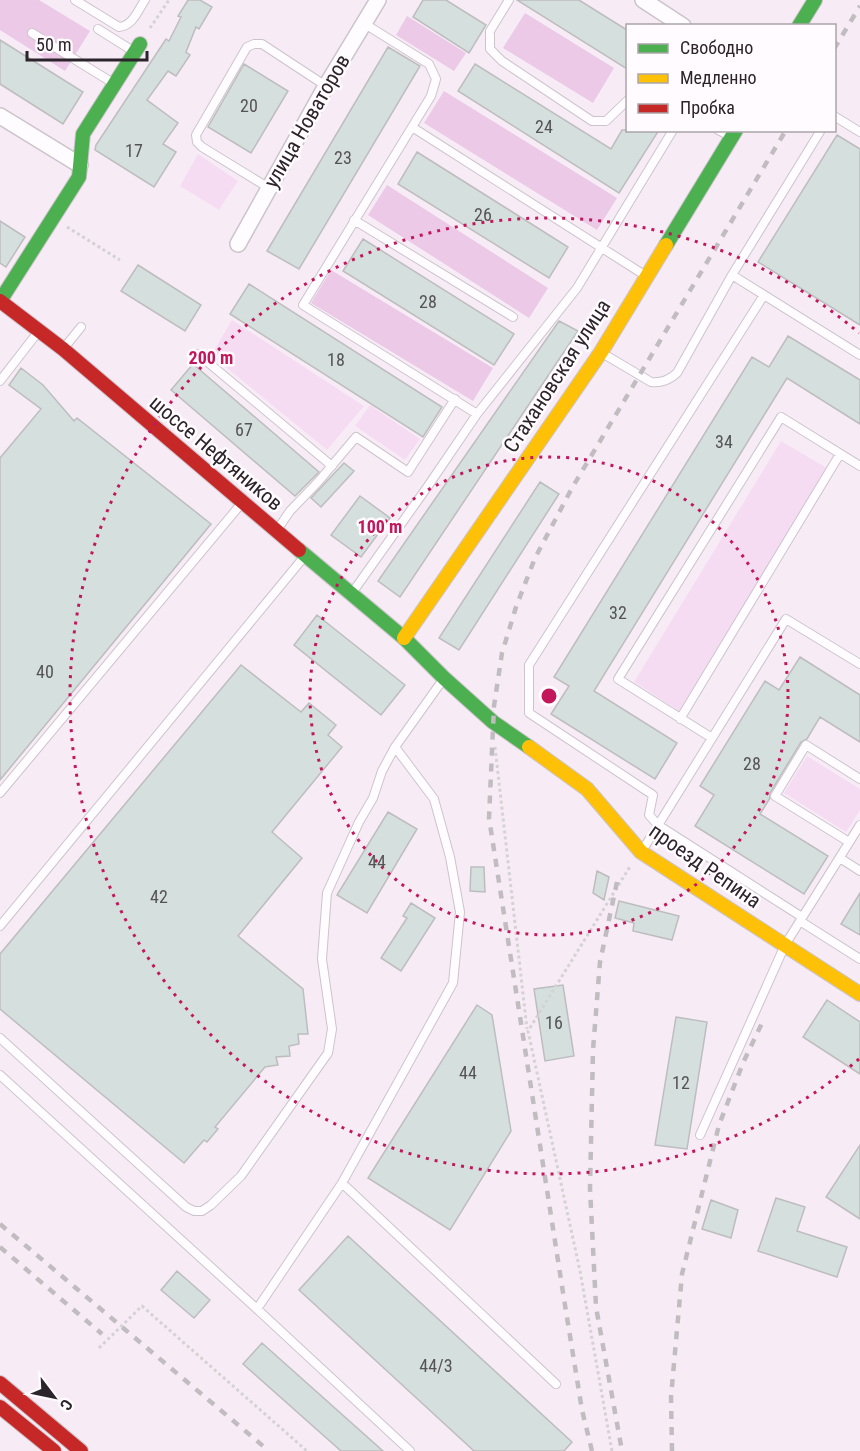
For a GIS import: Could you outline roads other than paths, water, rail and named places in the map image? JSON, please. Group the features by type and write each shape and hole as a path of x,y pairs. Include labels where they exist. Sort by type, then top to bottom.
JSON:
{"street":[{"name":"улица Новаторов","path":"238,244 326,86 378,0"},
{"path":"643,0 680,24"},
{"path":"800,24 815,0"},
{"path":"0,301 79,177 82,134 137,48"},
{"path":"0,116 80,165"},
{"name":"Стахановская улица","path":"404,638 601,352 734,134"},
{"name":"шоссе Нефтяников","path":"0,301 63,349 404,638"},
{"name":"проезд Репина","path":"404,638 493,722 587,789 641,852 860,994"},
{"path":"0,1383 81,1451"},
{"path":"0,1407 54,1451"}],"lane":[{"path":"75,0 119,27 131,22 145,0"},
{"path":"509,0 490,31 490,49 502,61 592,121 606,121 626,101"},
{"path":"365,24 429,64 435,79 431,96 303,304 477,414"},
{"path":"98,29 137,48"},
{"path":"32,33 114,83"},
{"path":"269,188 202,147 197,142 196,135 247,47 254,44 262,44 326,86"},
{"path":"836,117 860,132"},
{"path":"412,127 646,276"},
{"path":"351,594 429,486 477,414 577,288 672,132"},
{"path":"601,352 651,382 670,380 677,373 732,275 820,132"},
{"path":"354,220 513,317"},
{"path":"732,275 860,355"},
{"path":"764,295 529,665 529,713 652,795 649,815 658,825 860,959"},
{"path":"63,349 81,327"},
{"path":"0,381 39,330"},
{"path":"198,354 332,466"},
{"path":"276,531 290,511 356,437 408,472 454,399"},
{"path":"712,738 618,679 781,417 860,466"},
{"path":"680,719 840,454"},
{"path":"0,793 242,503"},
{"path":"0,926 305,556"},
{"path":"641,852 786,619 860,664"},
{"path":"0,1038 186,1206 194,1210 202,1210 211,1205 241,1176 328,1053 332,1029 322,959 327,893 358,822 373,798 382,771 395,747 444,678"},
{"path":"849,842 775,796 806,745 860,779"},
{"path":"257,1310 342,1183 453,983 460,912 450,857 434,799 395,747"},
{"path":"700,1135 785,945 860,825"},
{"path":"840,858 860,871"},
{"path":"0,1075 410,1451"},
{"path":"342,1183 556,1384"}],"railway":[{"path":"836,46 860,6"},
{"path":"592,1451 582,1410 489,818 494,706 502,653 516,607 535,558 572,488 785,132"},
{"path":"617,882 600,962 593,1050 590,1188 596,1307 622,1451"},
{"path":"672,1451 671,1397 682,1274 719,1125 743,1063 763,1021"},
{"path":"0,1224 269,1451"},
{"path":"0,1247 102,1334"}]}
